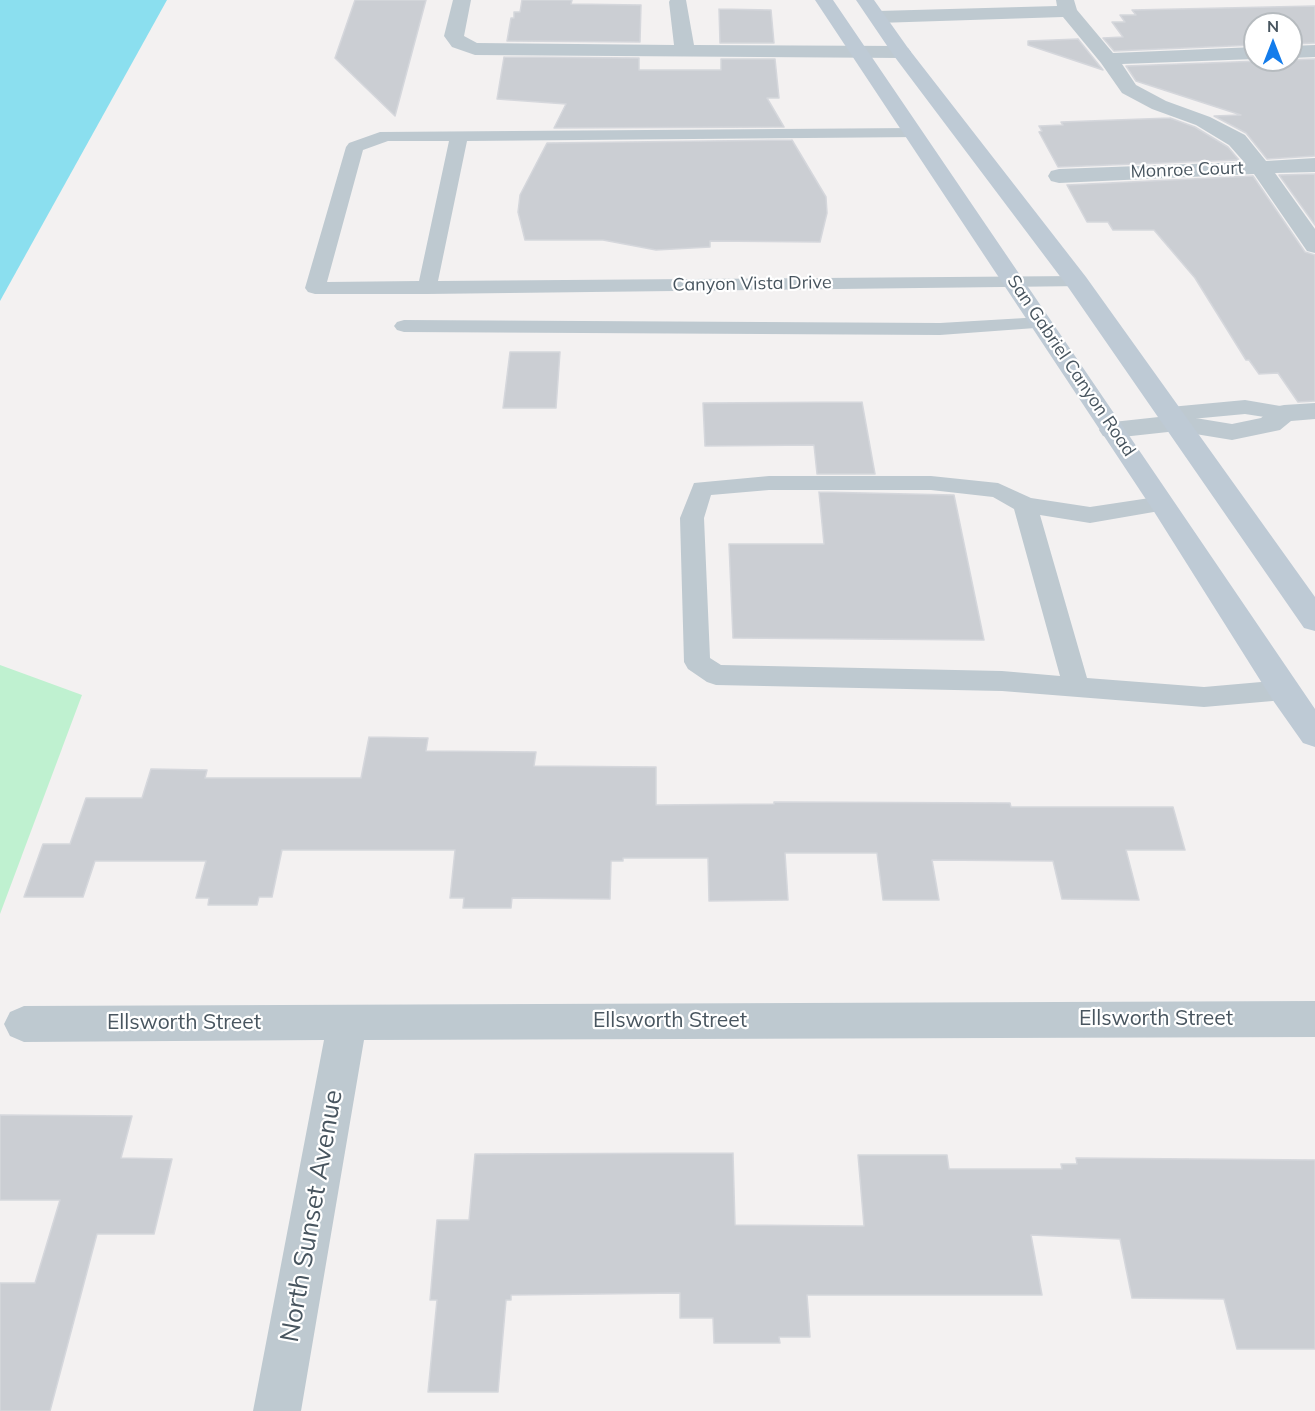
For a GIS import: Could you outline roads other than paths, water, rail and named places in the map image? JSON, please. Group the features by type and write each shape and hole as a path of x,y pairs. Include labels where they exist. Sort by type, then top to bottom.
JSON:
{"main road":[{"name":"San Gabriel Canyon Road","path":"824,0 1315,734"},
{"path":"865,0 901,52 1077,282 1315,620"}],"street":[{"path":"462,0 454,36 459,43 475,49 901,52"},
{"path":"677,1 685,51"},
{"path":"878,17 1067,5 1129,89 1159,105 1203,121 1237,140 1260,167 1315,246"},
{"path":"1108,59 1243,53"},
{"name":"Monroe Court","path":"1059,176 1315,165"},
{"path":"1113,430 1173,419 1232,432 1269,424 1284,413 1315,411"},
{"name":"Ellsworth Street","path":"24,1024 1315,1019"},
{"name":"North Sunset Avenue","path":"277,1411 348,1022"}],"lane":[{"name":"Canyon Vista Drive","path":"913,134 386,136 355,147 315,288 1077,282"},
{"path":"427,288 459,136"},
{"path":"404,326 940,329 1042,323"},
{"path":"1163,504 1090,515 1025,505 998,490 931,483 769,483 702,488 692,518 697,662 716,675 1002,681 1204,697 1284,690"},
{"path":"1025,505 1076,687"}],"water":[{"path":"0,0 167,0 0,301"}]}
